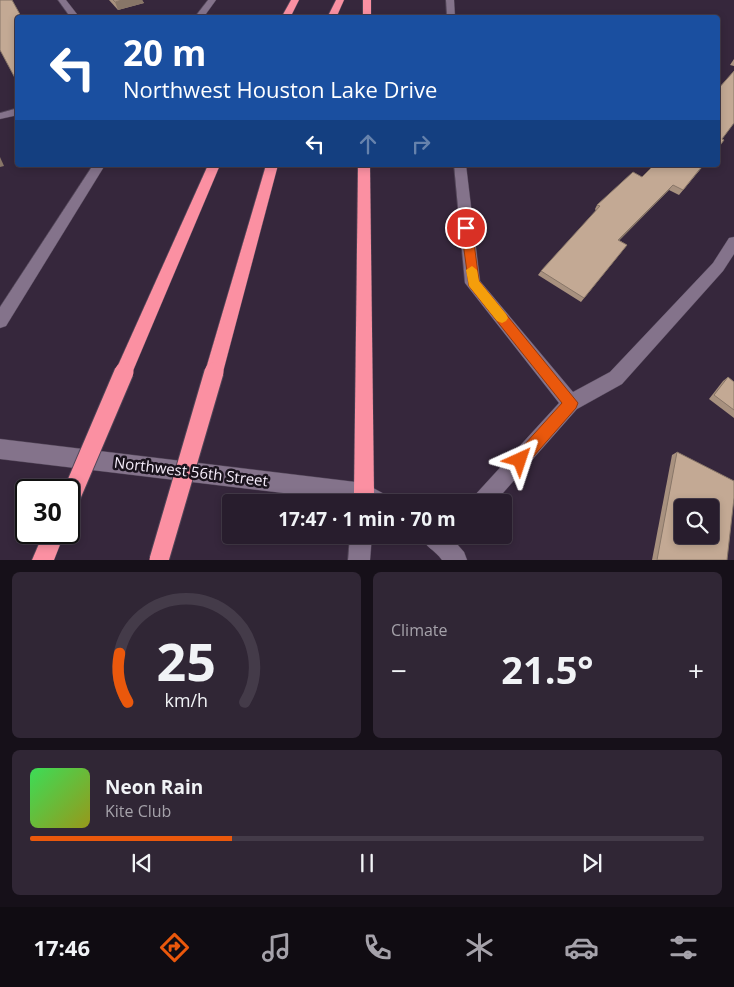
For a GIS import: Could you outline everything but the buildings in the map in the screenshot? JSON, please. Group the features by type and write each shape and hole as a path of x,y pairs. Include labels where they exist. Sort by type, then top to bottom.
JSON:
{"highway":[{"path":"287,15 295,0"},
{"path":"332,15 340,0"},
{"path":"367,0 368,15"},
{"path":"78,479 213,167"},
{"path":"159,560 271,167"},
{"path":"364,167 369,494"},
{"path":"43,560 50,544"}],"street":[{"path":"62,0 74,15"},
{"path":"200,15 212,0"},
{"path":"450,0 451,15"},
{"path":"0,116 15,111"},
{"path":"0,321 99,167"},
{"path":"460,167 473,283 571,403"},
{"path":"489,494 571,403 616,378 718,267 734,242"},
{"name":"Northwest 56th Street","path":"0,449 332,494"},
{"path":"359,560 360,544"}],"slow traffic":[{"path":"472,270 473,283 502,318"}],"route":[{"path":"466,228 473,283 571,403 520,460"}]}
